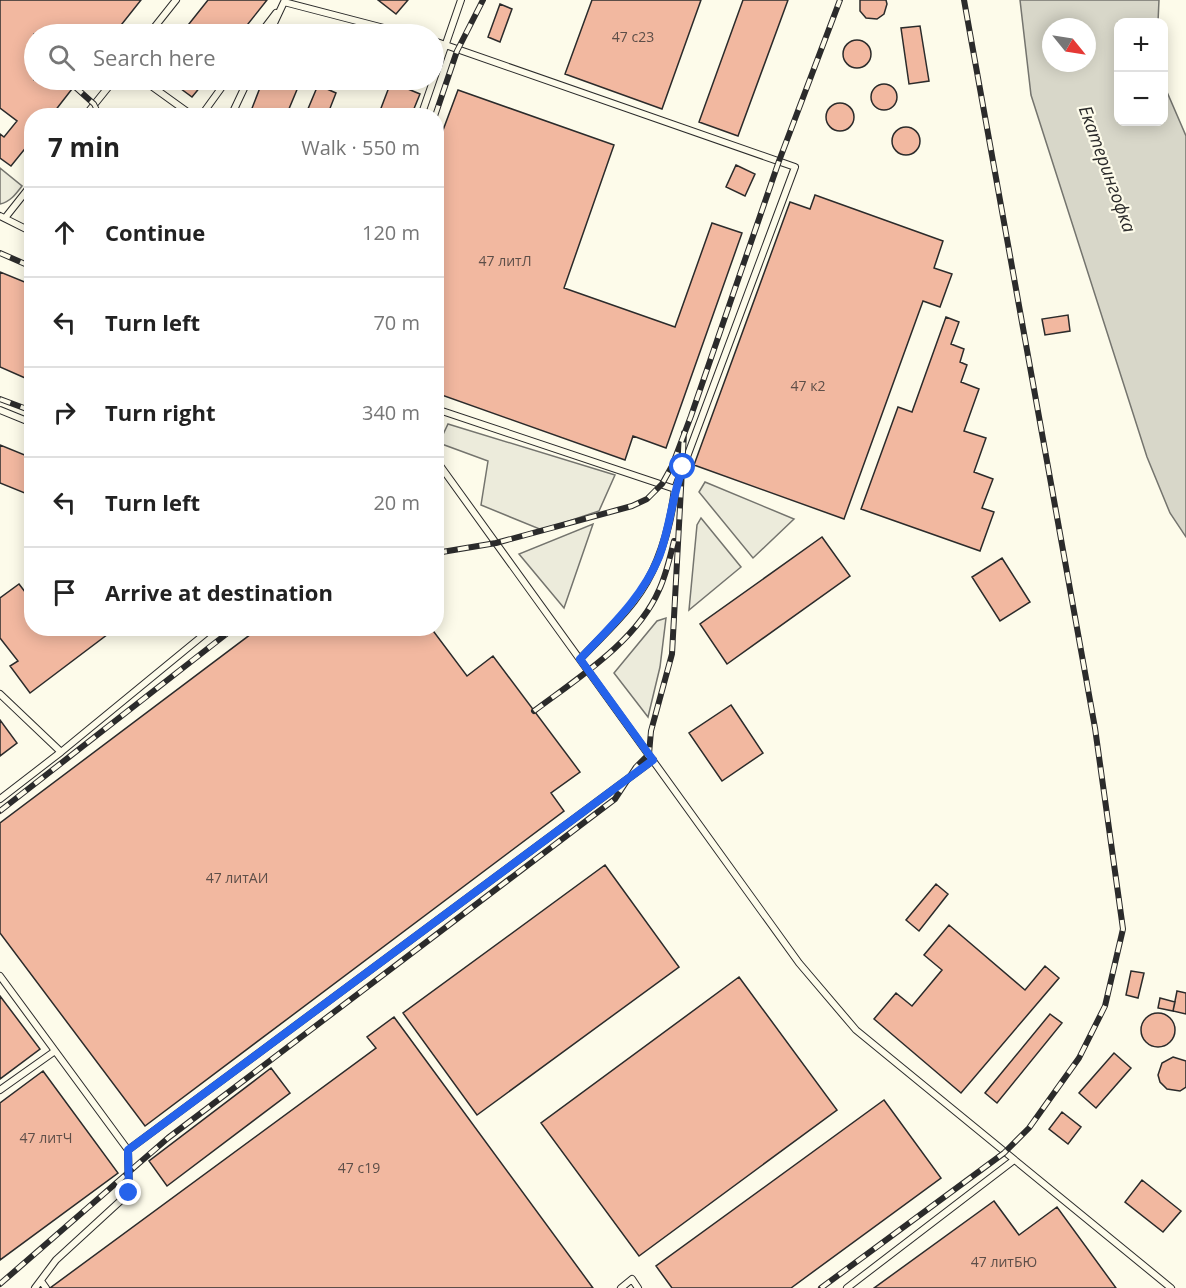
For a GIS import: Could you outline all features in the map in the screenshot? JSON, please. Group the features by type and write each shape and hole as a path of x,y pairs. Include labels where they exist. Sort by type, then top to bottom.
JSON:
{"lane":[{"path":"157,24 176,0"},
{"path":"444,51 461,0"},
{"path":"268,24 285,1"},
{"path":"274,24 285,1"},
{"path":"285,1 370,24"},
{"path":"446,45 468,55 795,167 675,489 672,513 660,555 648,581 634,602 580,659"},
{"path":"91,108 106,90"},
{"path":"157,90 182,108"},
{"path":"207,108 220,90"},
{"path":"235,108 243,90"},
{"path":"424,108 430,90"},
{"path":"24,193 2,217 24,228"},
{"path":"0,410 24,420"},
{"path":"444,412 675,489"},
{"path":"444,471 799,963 856,1030 1171,1288"},
{"path":"0,799 202,636"},
{"path":"0,694 61,752"},
{"path":"128,1150 653,760"},
{"path":"0,976 128,1150 129,1193 56,1260 35,1288"},
{"path":"0,1090 55,1051"},
{"path":"847,1288 1014,1160"},
{"path":"621,1288 632,1279 638,1288"},
{"path":"41,1281 46,1288"}],"shaded area":[{"path":"0,168 22,186 10,200 0,204"},
{"path":"448,424 615,475 599,511 542,530 481,505 488,461 444,445 444,432"},
{"path":"705,482 794,519 753,558 699,492"},
{"path":"701,518 741,567 689,610 697,525"},
{"path":"593,524 564,608 519,554"},
{"path":"666,618 660,667 648,717 614,673 657,621"}],"water":[{"name":"Екатерингофка","path":"1020,0 1159,0 1158,18 1114,18 1114,126 1168,126 1168,94 1186,136 1186,537 1170,513 1147,457 1031,95"}],"building":[{"path":"0,0 141,0 122,24 24,24 24,90 71,90 57,108 24,108 24,150 11,166 0,158 0,134 4,137 17,121 0,108"},
{"path":"208,0 267,0 248,24 189,24"},
{"path":"378,0 408,0 396,14"},
{"path":"592,0 701,0 662,109 565,74"},
{"path":"743,0 788,0 738,136 699,122"},
{"path":"860,0 886,0 884,14 877,19 866,18 860,11"},
{"path":"500,4 512,9 500,42 488,37"},
{"path":"920,26 929,81 909,84 901,28"},
{"path":"857,40 867,44 871,54 867,64 857,68 847,64 843,54 847,44"},
{"path":"884,84 893,88 897,97 893,106 884,110 875,106 871,97 875,88"},
{"path":"183,90 198,90 192,97"},
{"path":"259,90 297,90 289,108 252,108"},
{"path":"316,90 329,90 336,93 330,108 308,108"},
{"path":"388,90 410,90 420,94 414,108 381,108"},
{"path":"458,90 614,145 564,288 675,327 712,223 742,233 666,448 633,436 625,460 444,396 444,128"},
{"path":"840,103 850,107 854,117 850,127 840,131 830,127 826,117 830,107"},
{"path":"906,127 916,131 920,141 916,151 906,155 896,151 892,141 896,131"},
{"path":"736,165 755,174 745,196 726,187"},
{"path":"815,195 943,241 934,268 952,274 940,307 923,301 844,519 694,465 790,202 810,209"},
{"path":"0,272 24,282 24,378 0,367"},
{"path":"1068,315 1070,331 1045,335 1042,319"},
{"path":"946,317 959,322 951,344 964,349 960,362 967,365 961,382 979,389 964,431 986,438 974,472 993,479 982,508 994,512 980,551 861,509 898,407 912,412"},
{"path":"0,445 24,455 24,493 0,483"},
{"path":"822,537 850,576 727,664 700,624"},
{"path":"1002,558 1030,602 1000,621 972,577"},
{"path":"19,584 24,591 24,636 105,636 30,693 10,666 18,661 0,638 0,598"},
{"path":"248,636 437,636 467,676 493,656 580,772 551,793 564,811 145,1126 0,933 0,823"},
{"path":"731,705 763,753 722,781 689,733"},
{"path":"0,720 17,743 0,756"},
{"path":"605,865 679,967 477,1115 403,1013"},
{"path":"936,884 948,894 919,931 906,920"},
{"path":"949,925 1025,990 1045,966 1059,978 961,1093 874,1019 896,993 912,1006 942,970 924,955"},
{"path":"1131,971 1144,973 1138,998 1126,995"},
{"path":"739,977 837,1110 639,1256 541,1123"},
{"path":"1177,991 1186,993 1186,1014 1173,1011"},
{"path":"0,996 40,1049 0,1079"},
{"path":"1160,998 1175,1002 1173,1011 1158,1008"},
{"path":"1158,1013 1170,1018 1175,1030 1170,1042 1158,1047 1146,1042 1141,1030 1146,1018"},
{"path":"1050,1014 1062,1023 997,1103 985,1093"},
{"path":"394,1017 593,1288 50,1288 376,1048 367,1037"},
{"path":"1114,1053 1131,1068 1096,1108 1079,1093"},
{"path":"1173,1057 1186,1061 1186,1087 1180,1091 1167,1089 1160,1082 1158,1075 1162,1063"},
{"path":"271,1068 290,1093 167,1186 149,1161"},
{"path":"43,1071 118,1173 0,1260 0,1103"},
{"path":"884,1100 941,1178 791,1288 672,1288 656,1266"},
{"path":"1062,1112 1081,1127 1068,1144 1049,1129"},
{"path":"1142,1180 1181,1211 1163,1232 1125,1202"},
{"path":"994,1201 1019,1235 1057,1207 1116,1288 874,1288"}],"railway":[{"path":"444,89 457,51 483,0"},
{"path":"444,552 496,543 632,506 647,499 662,484 672,466 691,416 779,161 840,0"},
{"path":"821,1288 1004,1153 1029,1128 1079,1058 1105,1006 1123,929 1095,728 964,0"},
{"path":"78,90 96,108"},
{"path":"438,108 444,90"},
{"path":"0,253 24,264"},
{"path":"0,399 24,408"},
{"path":"0,1284 168,1138 615,799 636,767 649,754 651,731 672,654 684,433"},
{"path":"534,711 587,672 636,626 659,590 674,541"},
{"path":"0,811 224,636"}],"route":[{"path":"129,1193 128,1150 653,760 580,659 634,602 648,581 660,555 672,513 675,489 683,467"}]}
